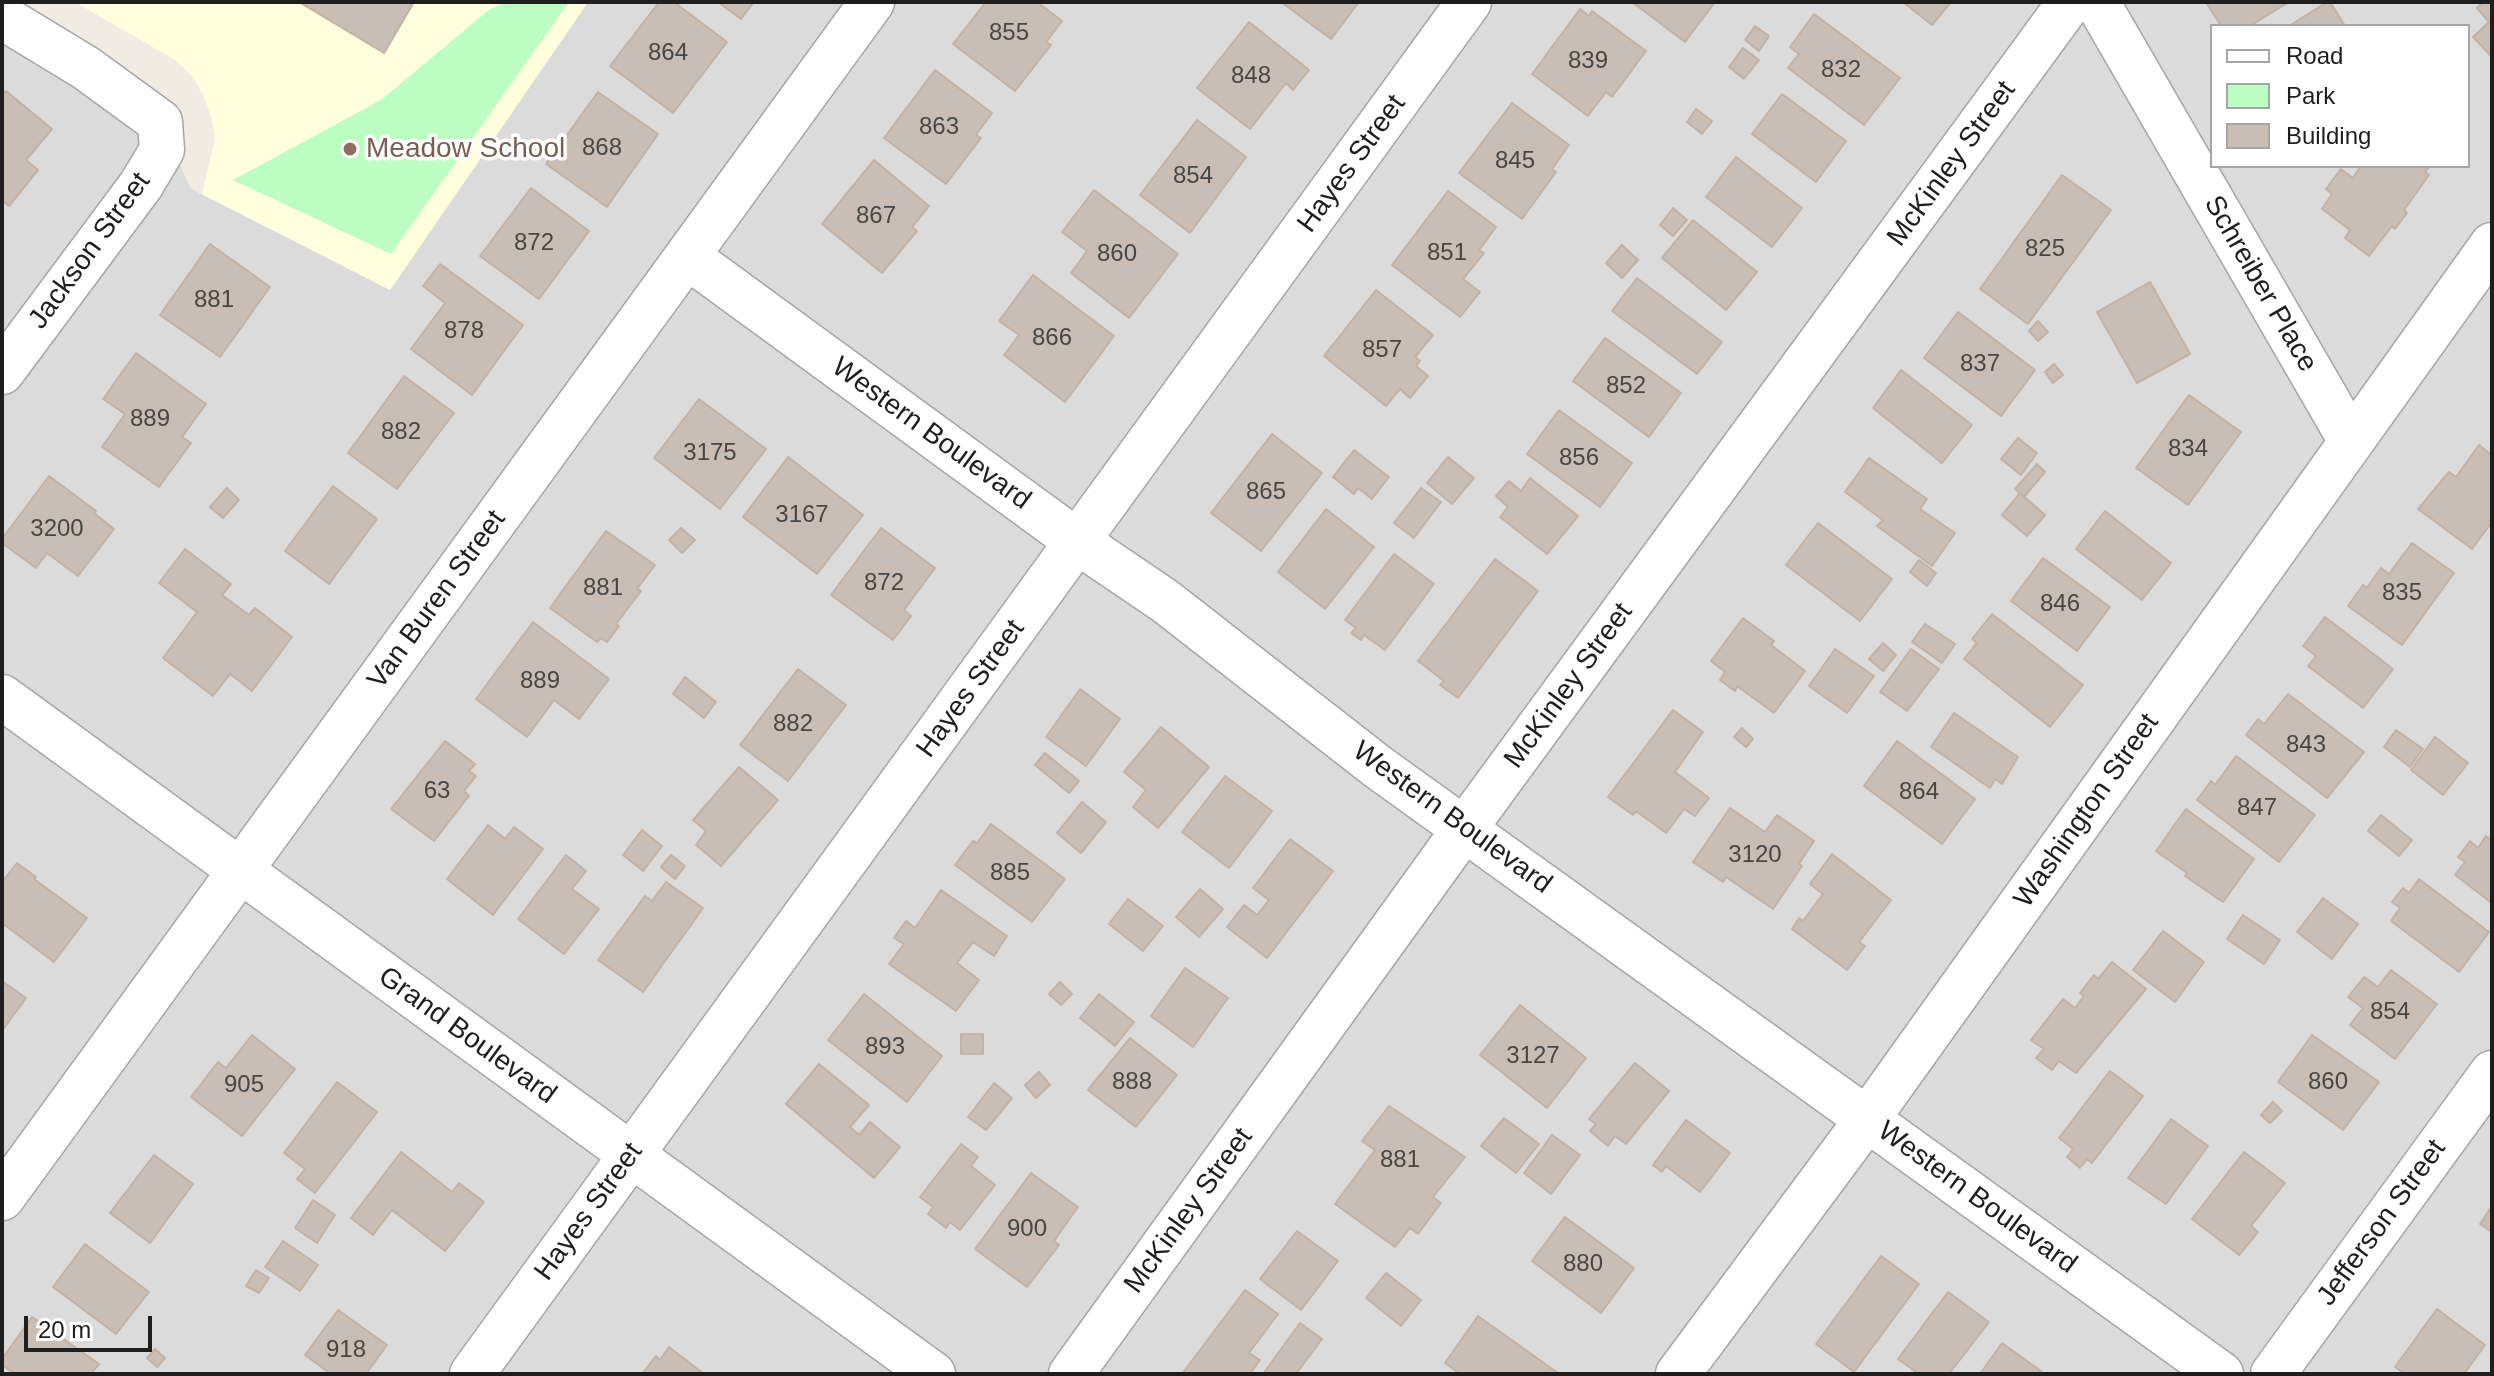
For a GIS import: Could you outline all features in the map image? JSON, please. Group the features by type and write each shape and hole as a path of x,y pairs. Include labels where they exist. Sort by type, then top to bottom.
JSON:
{"street":[{"name":"Van Buren Street","path":"2,1198 872,2"},
{"name":"Hayes Street","path":"472,1374 1469,2"},
{"name":"McKinley Street","path":"1071,1374 1465,828 2070,2"},
{"name":"Schreiber Place","path":"2097,2 2351,441"},
{"name":"Jackson Street","path":"2,17 86,68 160,122 162,150 141,185 2,372"},
{"name":"Washington Street","path":"1678,1374 1868,1118 2492,245"},
{"name":"Western Boulevard","path":"688,257 1078,542 1165,601 1378,767 2221,1374"},
{"name":"Grand Boulevard","path":"2,697 933,1374"},
{"name":"Jefferson Street","path":"2273,1374 2492,1073"}],"shaded area":[{"name":"Meadow School","path":"75,2 588,2 390,290 202,194 215,139 204,96 192,76 175,60"},
{"path":"588,2 2492,2 2492,1374 2,1374 2,24 160,122 191,189 390,290"}],"green space":[{"path":"507,2 569,2 391,254 233,180 381,100 490,9"}],"building":[{"path":"299,2 414,2 384,53"},
{"path":"659,2 674,2 727,42 673,113 610,66"},
{"path":"718,2 754,2 741,19"},
{"path":"986,2 1037,2 1062,21 1046,42 1051,45 1015,91 953,44"},
{"path":"1281,2 1359,2 1331,39"},
{"path":"1632,2 1715,2 1685,42"},
{"path":"1903,2 1951,2 1932,25"},
{"path":"2206,2 2289,2 2253,24 2220,24"},
{"path":"2330,2 2344,24 2292,24"},
{"path":"2483,2 2492,2 2492,57 2473,37 2489,22 2477,8"},
{"path":"1580,9 1589,16 1592,11 1646,51 1612,97 1606,92 1588,116 1532,74"},
{"path":"1814,14 1900,78 1864,125 1788,68 1799,54 1790,47"},
{"path":"1249,22 1309,70 1293,90 1286,83 1250,129 1197,88"},
{"path":"1755,26 1769,36 1759,51 1745,40"},
{"path":"1743,48 1759,60 1744,79 1729,67"},
{"path":"935,70 992,113 976,135 981,138 946,184 884,138"},
{"path":"6,91 52,129 26,160 38,170 9,206 2,200 2,96"},
{"path":"598,92 658,134 607,207 546,164"},
{"path":"1782,94 1846,141 1816,182 1752,134"},
{"path":"1512,103 1569,145 1552,169 1556,172 1522,219 1459,173"},
{"path":"1696,109 1712,121 1702,134 1687,122"},
{"path":"1197,120 1246,157 1190,233 1140,195"},
{"path":"1736,157 1802,208 1772,247 1706,197"},
{"path":"874,160 929,206 912,227 917,231 882,273 822,224"},
{"path":"2360,168 2428,168 2425,172 2429,175 2404,210 2407,213 2395,229 2392,226 2369,256 2345,238 2350,230 2322,209 2332,194 2326,189 2341,169 2353,178"},
{"path":"2062,175 2111,210 2028,324 1980,289"},
{"path":"531,188 589,231 539,299 480,256"},
{"path":"1094,190 1178,254 1129,318 1071,273 1087,251 1062,232"},
{"path":"1448,191 1496,227 1479,250 1484,253 1463,279 1480,292 1460,317 1392,265"},
{"path":"1673,208 1687,220 1673,236 1660,225"},
{"path":"1693,220 1757,272 1726,310 1662,258"},
{"path":"210,244 270,287 220,357 160,315"},
{"path":"1622,245 1638,260 1622,278 1606,263"},
{"path":"440,264 523,325 472,395 411,349 445,303 423,286"},
{"path":"1033,275 1114,336 1065,402 1004,355 1019,335 999,321"},
{"path":"1637,278 1722,342 1697,374 1612,311"},
{"path":"2150,282 2190,354 2137,383 2097,312"},
{"path":"1376,290 1433,335 1415,357 1420,361 1416,366 1428,376 1410,398 1400,389 1386,406 1324,356"},
{"path":"1958,312 2035,370 2001,416 1924,358"},
{"path":"2038,321 2048,332 2038,341 2029,331"},
{"path":"1605,338 1681,393 1649,437 1573,381"},
{"path":"136,353 206,404 182,437 191,443 159,487 102,447 125,414 103,399"},
{"path":"2054,364 2063,375 2053,383 2045,372"},
{"path":"1901,370 1972,425 1942,463 1873,408"},
{"path":"404,376 454,413 397,489 348,453"},
{"path":"2189,395 2241,432 2188,505 2136,468"},
{"path":"699,399 766,449 720,509 654,458"},
{"path":"1559,410 1632,463 1600,507 1527,454"},
{"path":"1272,434 1322,473 1261,551 1211,513"},
{"path":"2018,438 2037,453 2021,475 2001,459"},
{"path":"2479,445 2492,455 2492,522 2472,549 2418,509 2449,472 2456,477"},
{"path":"1354,450 1389,477 1372,499 1358,488 1354,494 1333,477"},
{"path":"788,457 863,515 817,574 743,517"},
{"path":"1448,457 1474,478 1452,504 1427,483"},
{"path":"1869,458 1927,499 1920,509 1955,533 1932,566 1877,526 1883,520 1845,492"},
{"path":"2037,464 2045,472 2024,497 2015,489"},
{"path":"49,476 96,511 94,513 114,529 78,576 47,553 36,568 2,543"},
{"path":"1530,478 1578,516 1547,554 1500,517 1508,507 1496,496 1509,481 1521,491"},
{"path":"333,486 377,519 329,584 285,551"},
{"path":"227,488 239,500 223,518 210,507"},
{"path":"1421,488 1441,502 1414,538 1394,523"},
{"path":"2020,493 2045,515 2027,536 2002,515"},
{"path":"1326,509 1374,547 1325,609 1278,572"},
{"path":"2105,511 2171,563 2142,600 2076,549"},
{"path":"1818,523 1892,579 1860,621 1786,565"},
{"path":"681,528 695,540 682,553 669,540"},
{"path":"881,528 935,568 904,610 911,616 893,640 831,595"},
{"path":"606,531 655,565 637,589 641,591 616,624 619,626 607,642 601,638 597,642 550,608"},
{"path":"2412,543 2454,573 2402,645 2348,606 2363,585 2367,588 2381,568 2389,574"},
{"path":"185,549 231,584 222,595 249,615 255,608 292,637 252,691 230,674 213,696 163,658 197,612 159,583"},
{"path":"1394,554 1434,584 1385,650 1364,635 1361,640 1351,633 1356,628 1345,620"},
{"path":"2043,558 2110,607 2077,651 2011,601"},
{"path":"1495,559 1538,591 1458,698 1440,685 1444,681 1418,661"},
{"path":"1919,560 1936,573 1927,586 1910,572"},
{"path":"1992,614 2083,685 2050,727 1964,659 1977,643 1972,639"},
{"path":"2325,617 2393,669 2363,708 2308,666 2316,656 2303,646"},
{"path":"1743,618 1774,641 1771,645 1805,671 1774,713 1737,686 1735,691 1720,680 1725,672 1711,661"},
{"path":"533,622 609,679 579,719 554,700 527,737 476,699"},
{"path":"1925,624 1955,644 1942,663 1912,642"},
{"path":"1883,643 1896,655 1883,671 1869,659"},
{"path":"1835,649 1874,676 1847,713 1809,686"},
{"path":"1911,649 1939,669 1907,711 1880,692"},
{"path":"798,669 846,705 788,781 740,745"},
{"path":"685,677 716,702 704,718 673,694"},
{"path":"1080,689 1120,719 1086,766 1046,737"},
{"path":"2288,694 2364,752 2327,798 2246,735 2258,719 2264,724"},
{"path":"1673,710 1703,732 1675,772 1709,798 1695,816 1684,809 1666,833 1636,811 1633,815 1608,797"},
{"path":"1954,713 2018,757 2002,784 1995,779 1990,788 1931,747"},
{"path":"1161,727 1209,767 1158,828 1133,807 1146,790 1124,772"},
{"path":"1742,728 1753,739 1746,747 1734,737"},
{"path":"2396,730 2423,749 2410,767 2384,747"},
{"path":"2435,737 2468,763 2443,795 2411,770"},
{"path":"445,741 475,764 469,771 476,776 464,791 469,796 434,841 391,809"},
{"path":"1897,741 1975,799 1942,844 1864,786"},
{"path":"1045,753 1079,781 1069,793 1035,765"},
{"path":"2236,756 2315,815 2279,862 2197,800 2211,781 2215,785"},
{"path":"739,767 778,800 721,866 696,845 706,831 693,820"},
{"path":"1225,776 1272,811 1229,868 1182,832"},
{"path":"1082,802 1106,822 1081,853 1057,833"},
{"path":"1730,808 1765,832 1777,815 1814,841 1799,864 1802,866 1773,909 1726,877 1723,882 1693,862"},
{"path":"2186,809 2254,859 2223,902 2156,851"},
{"path":"2381,815 2412,840 2399,856 2368,831"},
{"path":"991,824 1065,879 1032,922 955,865"},
{"path":"488,825 505,839 514,827 543,849 493,915 447,879"},
{"path":"642,830 662,846 643,871 623,855"},
{"path":"2486,836 2492,841 2492,903 2455,875 2465,862 2458,857 2470,841 2478,848"},
{"path":"1290,839 1333,871 1267,958 1227,927 1244,905 1257,915 1269,900 1253,888"},
{"path":"1832,854 1891,900 1859,942 1865,946 1847,970 1792,929 1799,918 1803,921 1823,894 1810,884"},
{"path":"566,855 586,871 572,889 599,909 564,954 518,919"},
{"path":"671,855 685,866 675,879 661,867"},
{"path":"17,863 87,918 54,962 2,923 2,882"},
{"path":"2419,879 2489,932 2459,972 2391,921 2400,908 2392,902 2403,888 2409,893"},
{"path":"666,882 703,908 643,992 598,960 645,896 652,901"},
{"path":"1200,889 1223,909 1199,937 1176,917"},
{"path":"941,890 1007,936 994,956 973,942 957,963 979,980 956,1011 889,964 904,944 894,938 906,921 915,928"},
{"path":"2323,898 2358,924 2332,959 2297,932"},
{"path":"1128,899 1163,926 1143,951 1109,924"},
{"path":"2243,915 2280,940 2264,964 2227,939"},
{"path":"2163,931 2204,962 2175,1002 2133,970"},
{"path":"2112,962 2146,989 2076,1073 2059,1061 2052,1070 2036,1058 2044,1049 2031,1040 2063,999 2075,1008 2084,996 2080,993 2094,975 2098,979"},
{"path":"1185,968 1228,998 1193,1047 1151,1016"},
{"path":"2391,970 2437,1004 2395,1059 2350,1025 2363,1008 2348,997 2364,977 2378,987"},
{"path":"2,981 26,998 2,1031"},
{"path":"1060,982 1072,994 1061,1005 1049,994"},
{"path":"864,994 942,1056 907,1102 828,1040"},
{"path":"1099,994 1134,1022 1115,1046 1080,1018"},
{"path":"1520,1005 1586,1058 1547,1108 1480,1055"},
{"path":"961,1034 983,1034 983,1054 961,1054"},
{"path":"252,1035 295,1069 242,1136 191,1097 218,1062 226,1068"},
{"path":"2312,1035 2379,1082 2343,1130 2278,1082"},
{"path":"1130,1038 1177,1075 1136,1127 1088,1090"},
{"path":"1635,1063 1669,1091 1626,1144 1615,1136 1608,1146 1590,1131 1596,1124 1589,1119"},
{"path":"819,1064 869,1105 850,1127 859,1135 870,1122 900,1147 874,1178 786,1104"},
{"path":"2110,1071 2143,1096 2092,1163 2087,1159 2080,1168 2067,1157 2073,1149 2059,1138"},
{"path":"1039,1072 1050,1085 1036,1098 1025,1085"},
{"path":"337,1082 377,1112 315,1193 297,1179 305,1169 284,1153"},
{"path":"994,1083 1012,1098 986,1130 968,1117"},
{"path":"2273,1102 2282,1111 2270,1123 2261,1115"},
{"path":"1389,1106 1465,1157 1433,1197 1441,1203 1418,1234 1410,1228 1395,1247 1335,1204 1375,1150 1362,1141"},
{"path":"1504,1118 1539,1144 1516,1173 1481,1146"},
{"path":"2171,1119 2208,1146 2166,1204 2128,1178"},
{"path":"1686,1120 1730,1153 1700,1192 1666,1166 1662,1172 1653,1165"},
{"path":"1552,1135 1580,1155 1551,1194 1524,1173"},
{"path":"961,1144 978,1157 971,1166 995,1185 960,1230 950,1222 946,1228 928,1214 933,1207 920,1197"},
{"path":"401,1152 452,1192 459,1183 484,1202 445,1251 392,1210 373,1235 351,1218"},
{"path":"2244,1152 2285,1183 2251,1226 2258,1232 2239,1255 2192,1219"},
{"path":"154,1155 193,1184 150,1243 110,1213"},
{"path":"1031,1173 1078,1207 1054,1241 1059,1245 1027,1287 975,1249"},
{"path":"313,1200 335,1215 317,1243 295,1228"},
{"path":"2492,1206 2492,1232 2480,1224"},
{"path":"1565,1217 1634,1268 1601,1313 1532,1261"},
{"path":"1297,1231 1338,1261 1301,1310 1260,1279"},
{"path":"283,1241 318,1265 300,1291 265,1267"},
{"path":"85,1244 149,1292 116,1334 53,1287"},
{"path":"1881,1256 1919,1284 1854,1372 1816,1344"},
{"path":"256,1270 269,1278 259,1293 246,1286"},
{"path":"1386,1273 1421,1300 1401,1326 1366,1298"},
{"path":"1245,1290 1278,1314 1249,1353 1260,1360 1250,1374 1182,1374"},
{"path":"1948,1292 1989,1322 1949,1374 1919,1374 1898,1359"},
{"path":"2437,1309 2485,1345 2464,1374 2405,1374 2395,1367"},
{"path":"338,1310 387,1345 366,1374 331,1374 305,1355"},
{"path":"1478,1316 1558,1373 1460,1374 1445,1363"},
{"path":"32,1317 99,1364 91,1374 15,1374 2,1365 2,1359"},
{"path":"1300,1323 1322,1339 1296,1374 1263,1374"},
{"path":"2002,1343 2045,1374 1980,1374"},
{"path":"669,1347 704,1374 642,1374 656,1356 660,1360"},
{"path":"155,1349 165,1358 157,1367 147,1358"}],"place":[{"name":"Meadow School","path":"350,149"}]}
